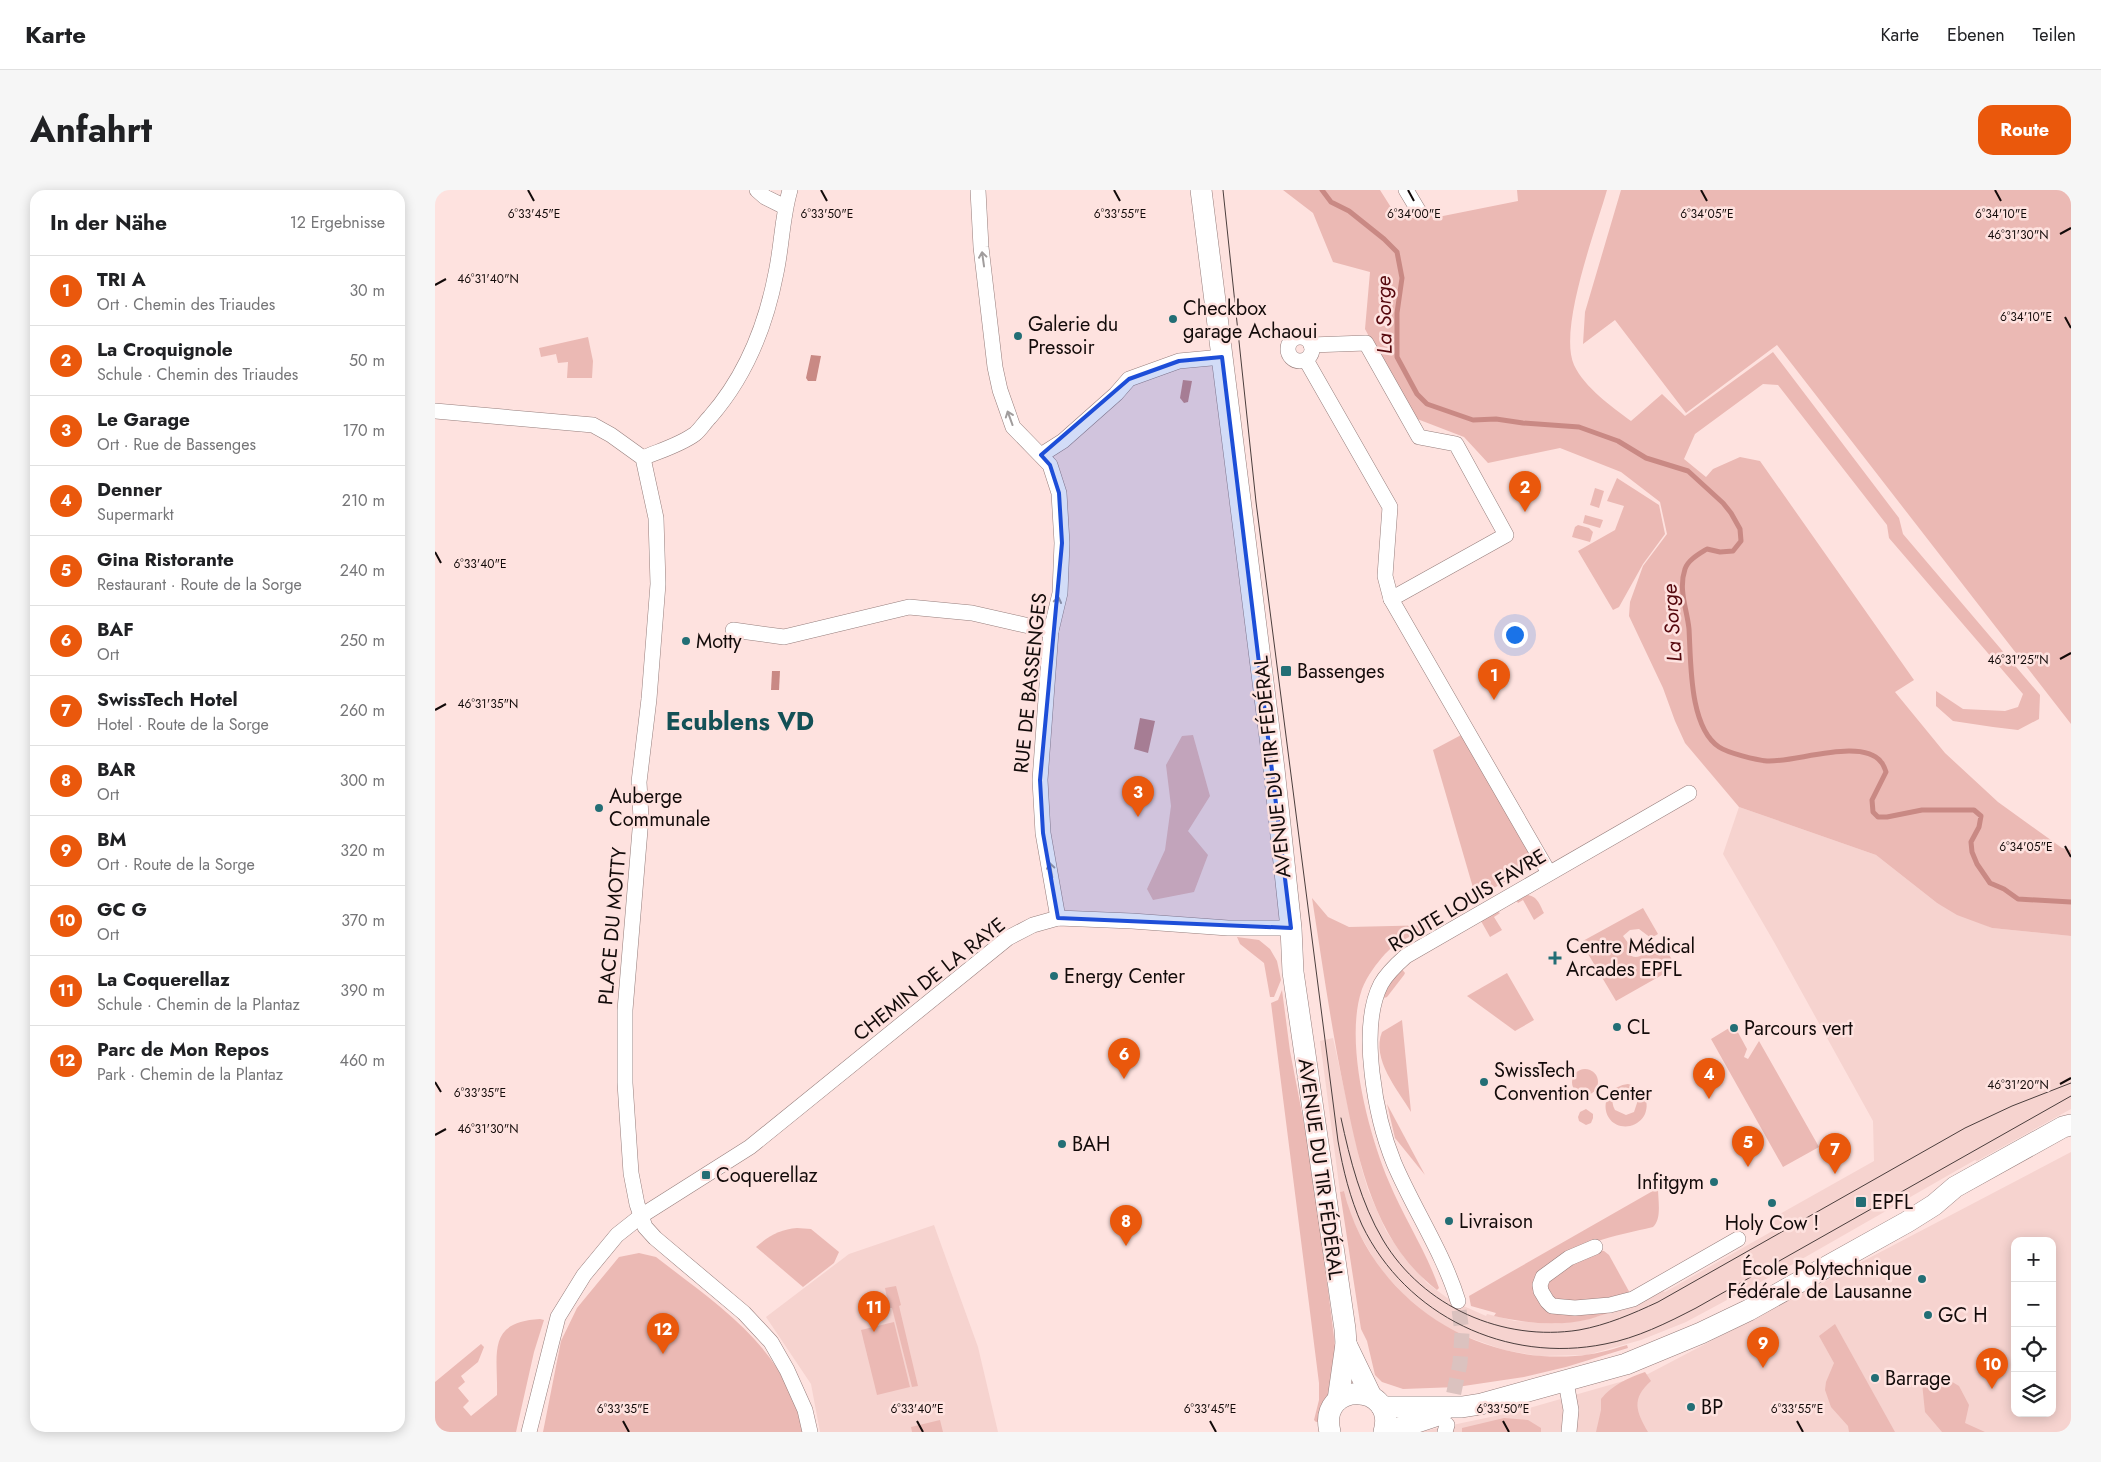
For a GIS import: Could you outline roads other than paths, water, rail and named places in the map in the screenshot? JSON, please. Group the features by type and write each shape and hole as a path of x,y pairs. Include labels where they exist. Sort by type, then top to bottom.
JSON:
{"main road":[{"name":"AVENUE DU TIR FÉDÉRAL","path":"1201,190 1274,769 1291,928 1293,972 1346,1344 1339,1400 1330,1411 1328,1425 1330,1432"},
{"path":"1377,1402 1386,1420 1386,1432 1462,1407 1566,1382 1626,1364 1749,1310 1934,1205 1955,1188 2063,1127 2071,1125"},
{"path":"1934,1205 1963,1197 2064,1140 2071,1133"},
{"name":"AVENUE DU TIR FÉDÉRAL","path":"1346,1344 1377,1402"},
{"path":"1339,1400 1358,1393 1377,1402 1462,1407"}],"street":[{"path":"757,190 765,197 785,207"},
{"path":"435,411 593,425 611,435 643,458 695,434 719,407 739,376 753,349 767,310 777,272 785,207 790,190"},
{"name":"RUE DE BASSENGES","path":"978,190 979,230 995,367 1000,390 1013,427 1050,465 1059,493 1062,543 1060,593 1051,631 1040,780 1043,834 1058,918"},
{"path":"1406,190 1418,210"},
{"path":"1300,338 1307,340 1311,345 1311,355 1306,360 1298,361 1291,357 1289,346 1294,340 1300,338"},
{"path":"1311,345 1366,343 1419,437 1456,444 1506,535 1393,602"},
{"path":"1041,455 1069,435 1116,394 1129,379 1179,361 1222,356"},
{"path":"1306,360 1390,506 1385,576 1393,602 1549,873"},
{"name":"PLACE DU MOTTY","path":"643,458 656,518 658,584 645,739 639,782 641,818 625,1010 625,1083 631,1173 645,1227 655,1238 744,1313 771,1342 787,1370 805,1410 810,1432"},
{"path":"733,630 785,637 909,606 972,613 1051,631"},
{"name":"ROUTE LOUIS FAVRE","path":"1458,1301 1437,1247 1394,1162 1383,1130 1374,1089 1370,1022 1375,997 1381,983 1391,969 1406,956 1689,793"},
{"name":"CHEMIN DE LA RAYE","path":"529,1432 558,1317 584,1275 617,1235 641,1216 750,1147 1009,938 1033,925 1058,918 1228,928 1291,928"},
{"path":"1595,1247 1569,1258 1543,1277 1540,1288 1552,1306 1575,1308 1610,1305 1633,1299 1738,1239"},
{"path":"1566,1382 1571,1410 1569,1432"}],"waterway":[{"name":"La Sorge","path":"1322,190 1331,202 1349,211 1397,252 1402,278 1397,313 1397,357 1417,394 1427,404 1473,420 1496,419 1579,427 1618,441 1646,458 1688,471 1723,503 1731,513 1740,529 1741,541 1733,551 1720,552 1707,549 1694,558 1685,569 1682,584 1689,629 1693,693 1702,725 1709,738 1719,747 1729,752 1767,761 1779,761 1844,751 1872,755 1882,763 1886,772 1872,800 1873,812 1878,817 1922,810 1974,810 1981,816 1979,827 1971,842 1972,852 1977,864 1990,883 2004,889 2018,899 2071,902"}],"tunnel":[{"path":"1449,1416 1460,1363 1462,1333 1458,1301"}],"tram line":[{"path":"1223,190 1256,502 1338,1141 1347,1184 1362,1225 1381,1257 1405,1285 1432,1308 1463,1326 1497,1339 1532,1347 1568,1348 1605,1344 1629,1338 1696,1308 2071,1096"},
{"path":"1341,1118 1352,1165 1368,1211 1383,1240 1400,1264 1420,1284 1443,1301 1467,1315 1494,1324 1522,1330 1550,1332 1579,1330 1600,1325 1658,1302 1965,1128 2012,1106 2071,1083"}],"place":[{"name":"Checkbox garage Achaoui","path":"1173,319"},
{"name":"Galerie du Pressoir","path":"1018,336"},
{"name":"La Croquignole","path":"1525,512"},
{"name":"Motty","path":"686,641"},
{"name":"Bassenges","path":"1286,671"},
{"name":"TRI A","path":"1494,700"},
{"name":"Auberge Communale","path":"599,808"},
{"name":"Le Garage","path":"1138,817"},
{"name":"Centre Médical Arcades EPFL","path":"1555,958"},
{"name":"Energy Center","path":"1054,976"},
{"name":"CL","path":"1617,1027"},
{"name":"Parcours vert","path":"1734,1028"},
{"name":"BAF","path":"1124,1079"},
{"name":"SwissTech Convention Center","path":"1484,1082"},
{"name":"Denner","path":"1709,1099"},
{"name":"BAH","path":"1062,1144"},
{"name":"Gina Ristorante","path":"1748,1167"},
{"name":"SwissTech Hotel","path":"1835,1174"},
{"name":"Coquerellaz","path":"706,1175"},
{"name":"Infitgym","path":"1714,1182"},
{"name":"EPFL","path":"1861,1202"},
{"name":"Holy Cow !","path":"1772,1203"},
{"name":"Livraison","path":"1449,1221"},
{"name":"BAR","path":"1126,1246"},
{"name":"École Polytechnique Fédérale de Lausanne","path":"1922,1279"},
{"name":"GC H","path":"1928,1315"},
{"name":"La Coquerellaz","path":"874,1332"},
{"name":"Parc de Mon Repos","path":"663,1354"},
{"name":"BM","path":"1763,1368"},
{"name":"Barrage","path":"1875,1378"},
{"name":"GC G","path":"1992,1389"},
{"name":"BP","path":"1691,1407"}],"district":[{"name":"Ecublens VD","path":"740,721"}]}
